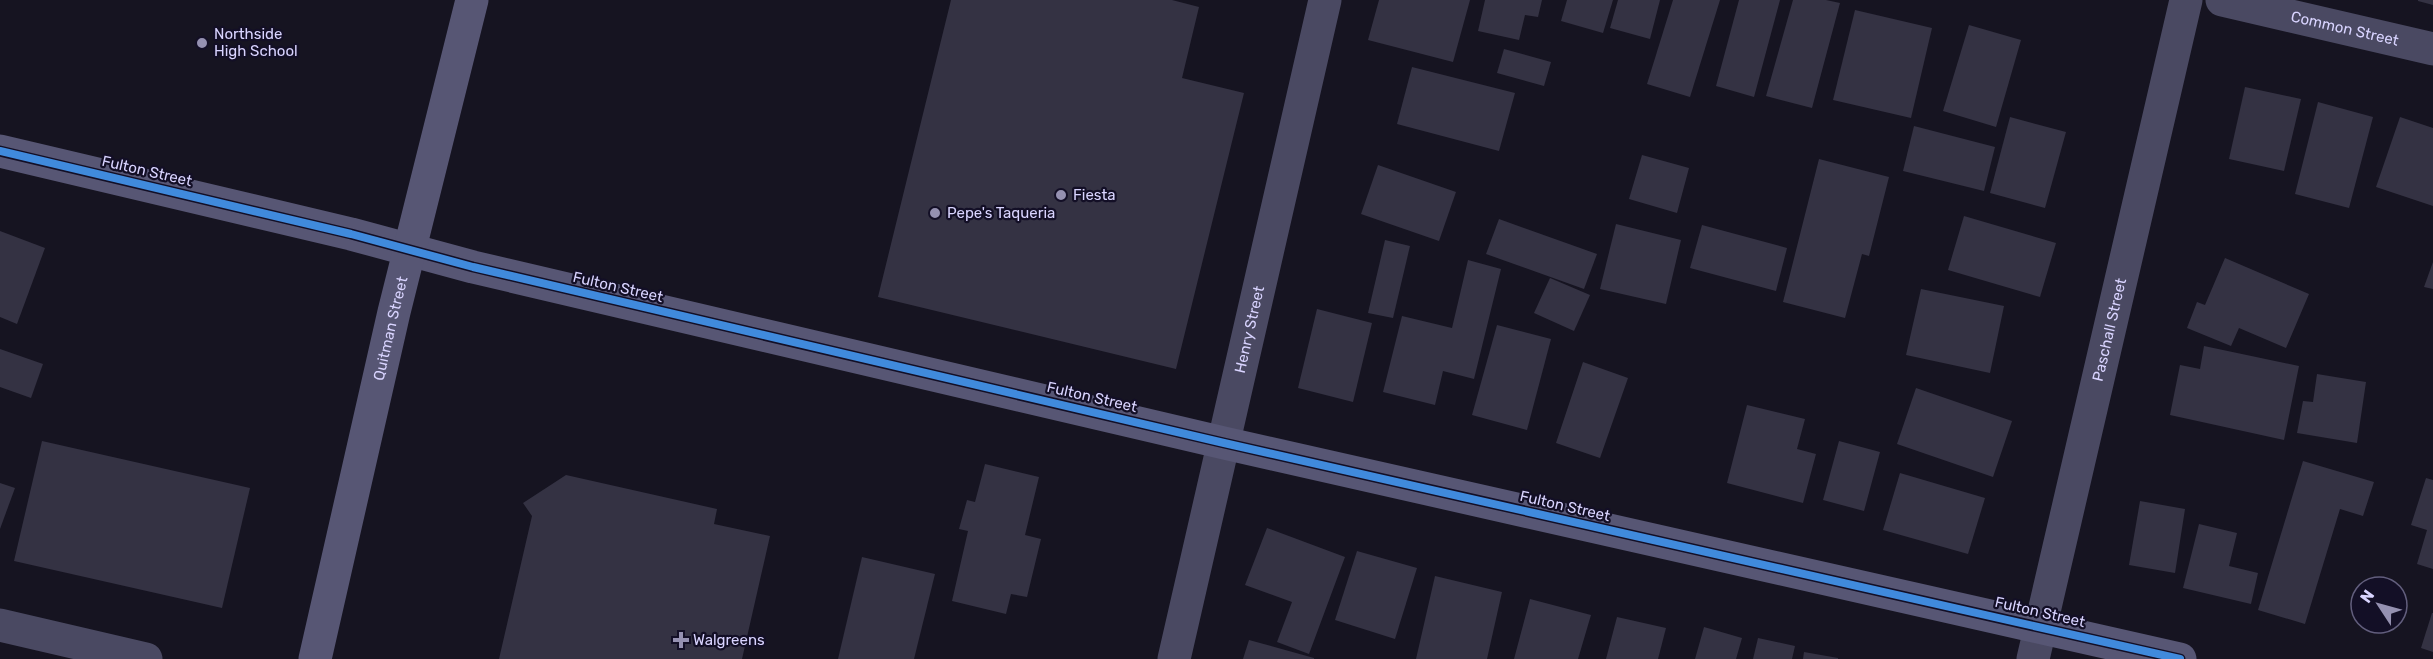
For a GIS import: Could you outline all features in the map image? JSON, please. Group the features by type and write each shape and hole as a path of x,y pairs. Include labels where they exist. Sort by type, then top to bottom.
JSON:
{"street":[{"name":"Quitman Street","path":"315,659 410,251 472,0"},
{"name":"Henry Street","path":"1174,659 1325,0"},
{"name":"Paschall Street","path":"2033,659 2186,0"},
{"name":"Common Street","path":"2222,0 2433,49"},
{"name":"Fulton Street","path":"0,151 410,251 1224,443 2180,659"},
{"path":"0,625 146,659"}],"building":[{"name":"Fiesta","path":"951,0 1172,0 1199,7 1182,78 1244,93 1176,369 878,297"},
{"path":"1379,0 1470,0 1453,62 1368,40"},
{"path":"1485,0 1542,0 1538,17 1525,15 1519,40 1478,31"},
{"path":"1567,0 1613,0 1603,33 1561,21"},
{"path":"1618,0 1660,0 1650,39 1610,28"},
{"path":"1673,0 1720,0 1690,97 1647,84"},
{"path":"1739,0 1780,0 1754,97 1716,86"},
{"path":"1793,0 1826,0 1840,3 1812,108 1766,96"},
{"path":"2433,0 2433,5 2418,1"},
{"path":"1855,10 1932,28 1911,118 1833,100"},
{"path":"1969,25 2021,40 1996,127 1943,111"},
{"path":"1504,49 1551,62 1544,86 1497,73"},
{"path":"1412,67 1515,93 1499,151 1397,124"},
{"path":"2245,87 2301,99 2284,171 2229,159"},
{"path":"2318,102 2373,117 2349,208 2295,194"},
{"path":"2010,117 2066,132 2045,208 1990,193"},
{"path":"2400,117 2433,128 2433,206 2376,187"},
{"path":"1914,126 1995,147 1984,191 1903,171"},
{"path":"1642,155 1689,168 1677,213 1629,199"},
{"path":"1819,159 1889,177 1869,256 1862,254 1845,318 1783,302"},
{"path":"1378,165 1456,192 1439,241 1361,214"},
{"path":"1964,216 2056,243 2040,297 1948,270"},
{"path":"1499,219 1597,254 1584,289 1486,254"},
{"path":"1616,224 1681,240 1666,304 1600,289"},
{"path":"1702,225 1787,248 1776,291 1690,268"},
{"path":"0,231 45,248 17,324 0,317"},
{"path":"1385,240 1410,246 1393,318 1368,313"},
{"path":"2225,258 2309,294 2286,348 2239,328 2231,346 2187,328 2197,302 2205,305"},
{"path":"1468,260 1501,269 1474,379 1443,371 1435,405 1383,392 1402,316 1452,328"},
{"path":"2433,262 2433,289 2424,287"},
{"path":"1550,278 1590,295 1574,331 1534,313"},
{"path":"1921,289 2004,306 1990,373 1906,355"},
{"path":"1317,309 1372,323 1353,402 1298,388"},
{"path":"1497,325 1551,339 1527,430 1472,415"},
{"path":"2204,346 2299,366 2284,440 2170,415 2180,365 2200,369"},
{"path":"0,349 43,364 31,398 0,387"},
{"path":"1583,362 1628,378 1600,458 1556,443"},
{"path":"2317,374 2366,382 2357,443 2297,433 2303,401 2313,402"},
{"path":"1916,388 2012,421 1993,477 1897,444"},
{"path":"1747,405 1805,419 1797,449 1816,454 1803,503 1727,483"},
{"path":"42,441 250,488 222,608 14,561"},
{"path":"1839,441 1880,452 1864,511 1823,500"},
{"path":"2303,461 2374,482 2363,516 2340,509 2305,624 2258,610"},
{"path":"985,464 1039,477 1025,535 1041,539 1027,597 1011,594 1006,614 952,601 968,531 959,529 967,500 975,502"},
{"path":"1900,473 1985,498 1968,554 1883,530"},
{"name":"Walgreens","path":"566,475 717,509 714,524 770,536 742,659 499,659 532,516 523,503"},
{"path":"2426,478 2433,480 2433,569 2417,564 2427,530 2411,525"},
{"path":"0,483 15,488 0,529"},
{"path":"2140,501 2185,509 2175,573 2129,565"},
{"path":"2199,524 2237,533 2229,566 2258,573 2251,604 2183,588"},
{"path":"1267,528 1345,557 1309,654 1277,642 1292,602 1245,585"},
{"path":"1357,551 1417,568 1395,639 1335,620"},
{"path":"862,557 935,574 914,659 838,659"},
{"path":"1435,576 1502,592 1487,659 1416,659"},
{"path":"1530,599 1591,615 1578,659 1514,659"},
{"path":"2433,613 2433,652 2421,648"},
{"path":"1617,617 1666,628 1658,659 1606,659"},
{"path":"1704,627 1742,638 1736,659 1695,659"},
{"path":"1758,638 1795,646 1792,659 1753,659"},
{"path":"1249,640 1314,658 1314,659 1243,659"},
{"path":"1804,652 1838,658 1838,659 1803,659"}],"cycle path":[{"path":"0,151 351,234 473,267 1224,443 2180,659"}],"place":[{"name":"Northside High School","path":"202,43"},
{"name":"Fiesta","path":"1061,195"},
{"name":"Pepe's Taqueria","path":"935,213"},
{"name":"Walgreens","path":"681,640"}]}
